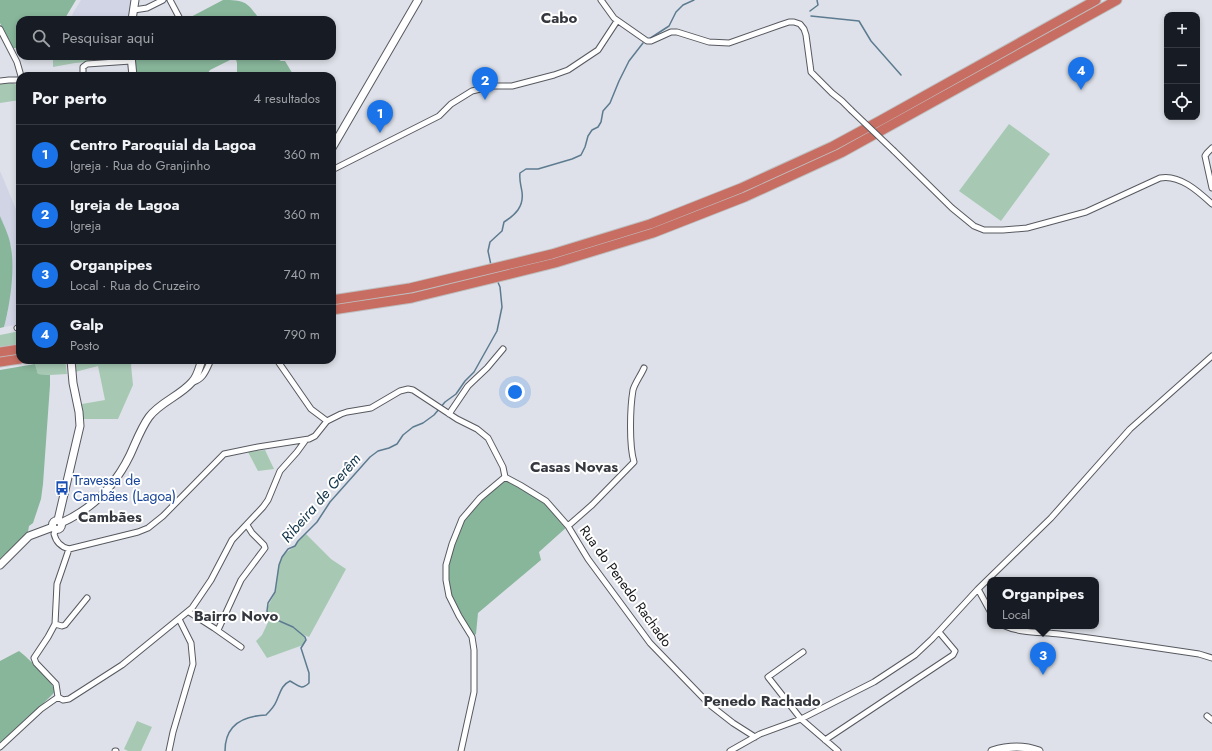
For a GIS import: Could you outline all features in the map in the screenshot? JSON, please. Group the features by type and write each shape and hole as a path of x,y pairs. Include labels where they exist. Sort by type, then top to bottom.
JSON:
{"highway":[{"path":"336,299 410,288 552,254 650,224 741,188 826,149 1096,0"},
{"path":"336,309 412,298 555,264 653,233 745,197 841,153 1117,0"},
{"path":"0,352 16,350"},
{"path":"0,362 16,360"}],"street":[{"path":"133,16 135,0"},
{"path":"134,10 147,8 163,0"},
{"path":"170,0 178,16"},
{"path":"336,141 418,0"},
{"path":"601,0 610,14 617,21 647,41 651,41 671,32 677,32 702,40 729,43 789,22 800,24 806,35 811,72 952,208 974,226 984,230 1027,228 1086,212 1160,178 1168,177 1179,180 1212,202"},
{"path":"336,168 439,116 451,104 472,91 493,86 512,86 568,70 598,50 617,21"},
{"path":"0,29 16,53"},
{"path":"18,60 20,72"},
{"path":"82,72 83,67 87,64 116,60"},
{"path":"131,60 133,72"},
{"path":"0,81 16,80"},
{"path":"1212,148 1205,156 1212,188"},
{"path":"449,414 468,386 487,368 503,349"},
{"path":"990,577 1051,518 1130,429 1212,356"},
{"path":"60,522 80,426 71,364"},
{"path":"192,382 201,364"},
{"path":"209,364 203,376 192,382 151,414 122,469 101,497 85,510 60,522 54,521 52,524 57,541 63,547 69,548 126,536 148,528 163,516 224,454 258,447 305,441 312,438 327,422 347,412 371,408 404,389 413,390 434,405 488,438 503,467 505,477 480,498 462,519 452,544 446,565 446,580 449,596 472,637 474,650 474,692 461,751"},
{"path":"280,364 311,409 327,422"},
{"path":"568,526 592,505 634,462 630,427 634,390 644,368"},
{"path":"58,697 64,700 69,699 99,681 122,665 189,612 204,592 232,540 263,508 268,500 280,471 305,441"},
{"name":"Rua do Penedo Rachado","path":"505,477 520,484 546,502 568,526 588,560 650,643 710,705 733,723 755,737"},
{"path":"218,630 241,580 265,548 247,525"},
{"path":"0,565 29,536 54,528"},
{"path":"58,697 56,684 36,663 34,658 55,624 57,584 69,548"},
{"path":"730,751 755,737 801,718 874,682 915,655 939,632 987,580"},
{"path":"978,589 987,606"},
{"path":"55,624 62,626 65,625 87,598"},
{"path":"189,612 218,630 241,647"},
{"path":"169,751 193,664 189,636 179,619"},
{"path":"1012,629 1039,631 1199,654 1212,658"},
{"path":"825,740 953,655 955,651 939,632"},
{"path":"803,652 768,677 801,718 838,751"},
{"path":"0,747 41,709 58,697"},
{"path":"1207,716 1212,720"},
{"path":"992,751 1013,746 1025,747 1039,751"}],"shaded area":[{"path":"81,0 131,0 129,16 72,16"},
{"path":"0,171 16,209 16,325 4,327 8,312 12,263 11,246 0,216"}],"green space":[{"path":"0,0 76,0 66,16 16,16 16,48 13,48 0,23"},
{"path":"223,0 245,3 257,16 193,16"},
{"path":"53,60 109,60 75,63 53,67"},
{"path":"134,60 230,60 209,72 135,72"},
{"path":"236,60 279,60 285,61 292,72 237,72"},
{"path":"10,82 16,85 16,101 0,103 0,83"},
{"path":"1009,124 1050,154 1001,221 959,191"},
{"path":"0,216 7,232 10,244 12,266 8,309 4,327 0,328"},
{"path":"16,332 16,345 0,348 0,335"},
{"path":"35,364 66,364 67,374 38,374"},
{"path":"35,364 38,374 50,375 41,499 33,523 29,526 28,532 0,561 0,370"},
{"path":"73,364 132,364 133,385 118,419 83,419 82,404 105,400 98,366 75,372"},
{"path":"265,450 274,469 258,471 248,452"},
{"path":"505,477 539,497 568,526 539,552 541,560 478,613 476,634 472,637 449,596 446,565 462,519"},
{"path":"306,534 331,559 346,569 309,637 304,635 306,640 303,645 267,658 256,641 262,635 270,618 267,612 268,606 275,591 280,561 283,555 294,547"},
{"path":"19,651 45,675 55,691 0,745 0,661"},
{"path":"137,721 152,727 141,751 128,751 124,749"}],"waterway":[{"name":"Ribeira de Gerêm","path":"649,39 669,26 676,12 683,5 694,0"},
{"path":"810,11 818,5 817,0"},
{"path":"811,16 859,21 871,41 901,75"},
{"name":"Ribeira de Gerêm","path":"491,265 488,251 490,242 502,231 504,222 518,210 522,202 520,173 526,169 538,169 581,155 588,136 592,130 598,127 601,122 603,111 610,103 629,61 643,43"},
{"name":"Ribeira de Gerêm","path":"225,751 228,735 236,724 242,720 266,715 274,706 281,690 290,681 297,686 302,687 309,683 309,673 301,648 306,640 305,637 293,627 268,616 268,603 275,592 279,565 282,557 288,549 295,546 317,522 330,502 370,457 378,451 397,444 403,435 413,427 423,423 434,415 445,402 456,394 465,381 474,372 497,331 502,307 500,287 497,280"}],"place":[{"name":"Galp","path":"1081,90"},
{"name":"Igreja de Lagoa","path":"485,100"},
{"name":"Centro Paroquial da Lagoa","path":"380,133"},
{"name":"Travessa de Cambães (Lagoa)","path":"62,488"},
{"name":"Organpipes","path":"1043,675"}],"district":[{"name":"Cabo","path":"559,18"},
{"name":"Casas Novas","path":"574,467"},
{"name":"Cambães","path":"110,517"},
{"name":"Bairro Novo","path":"236,616"},
{"name":"Penedo Rachado","path":"762,701"}]}
